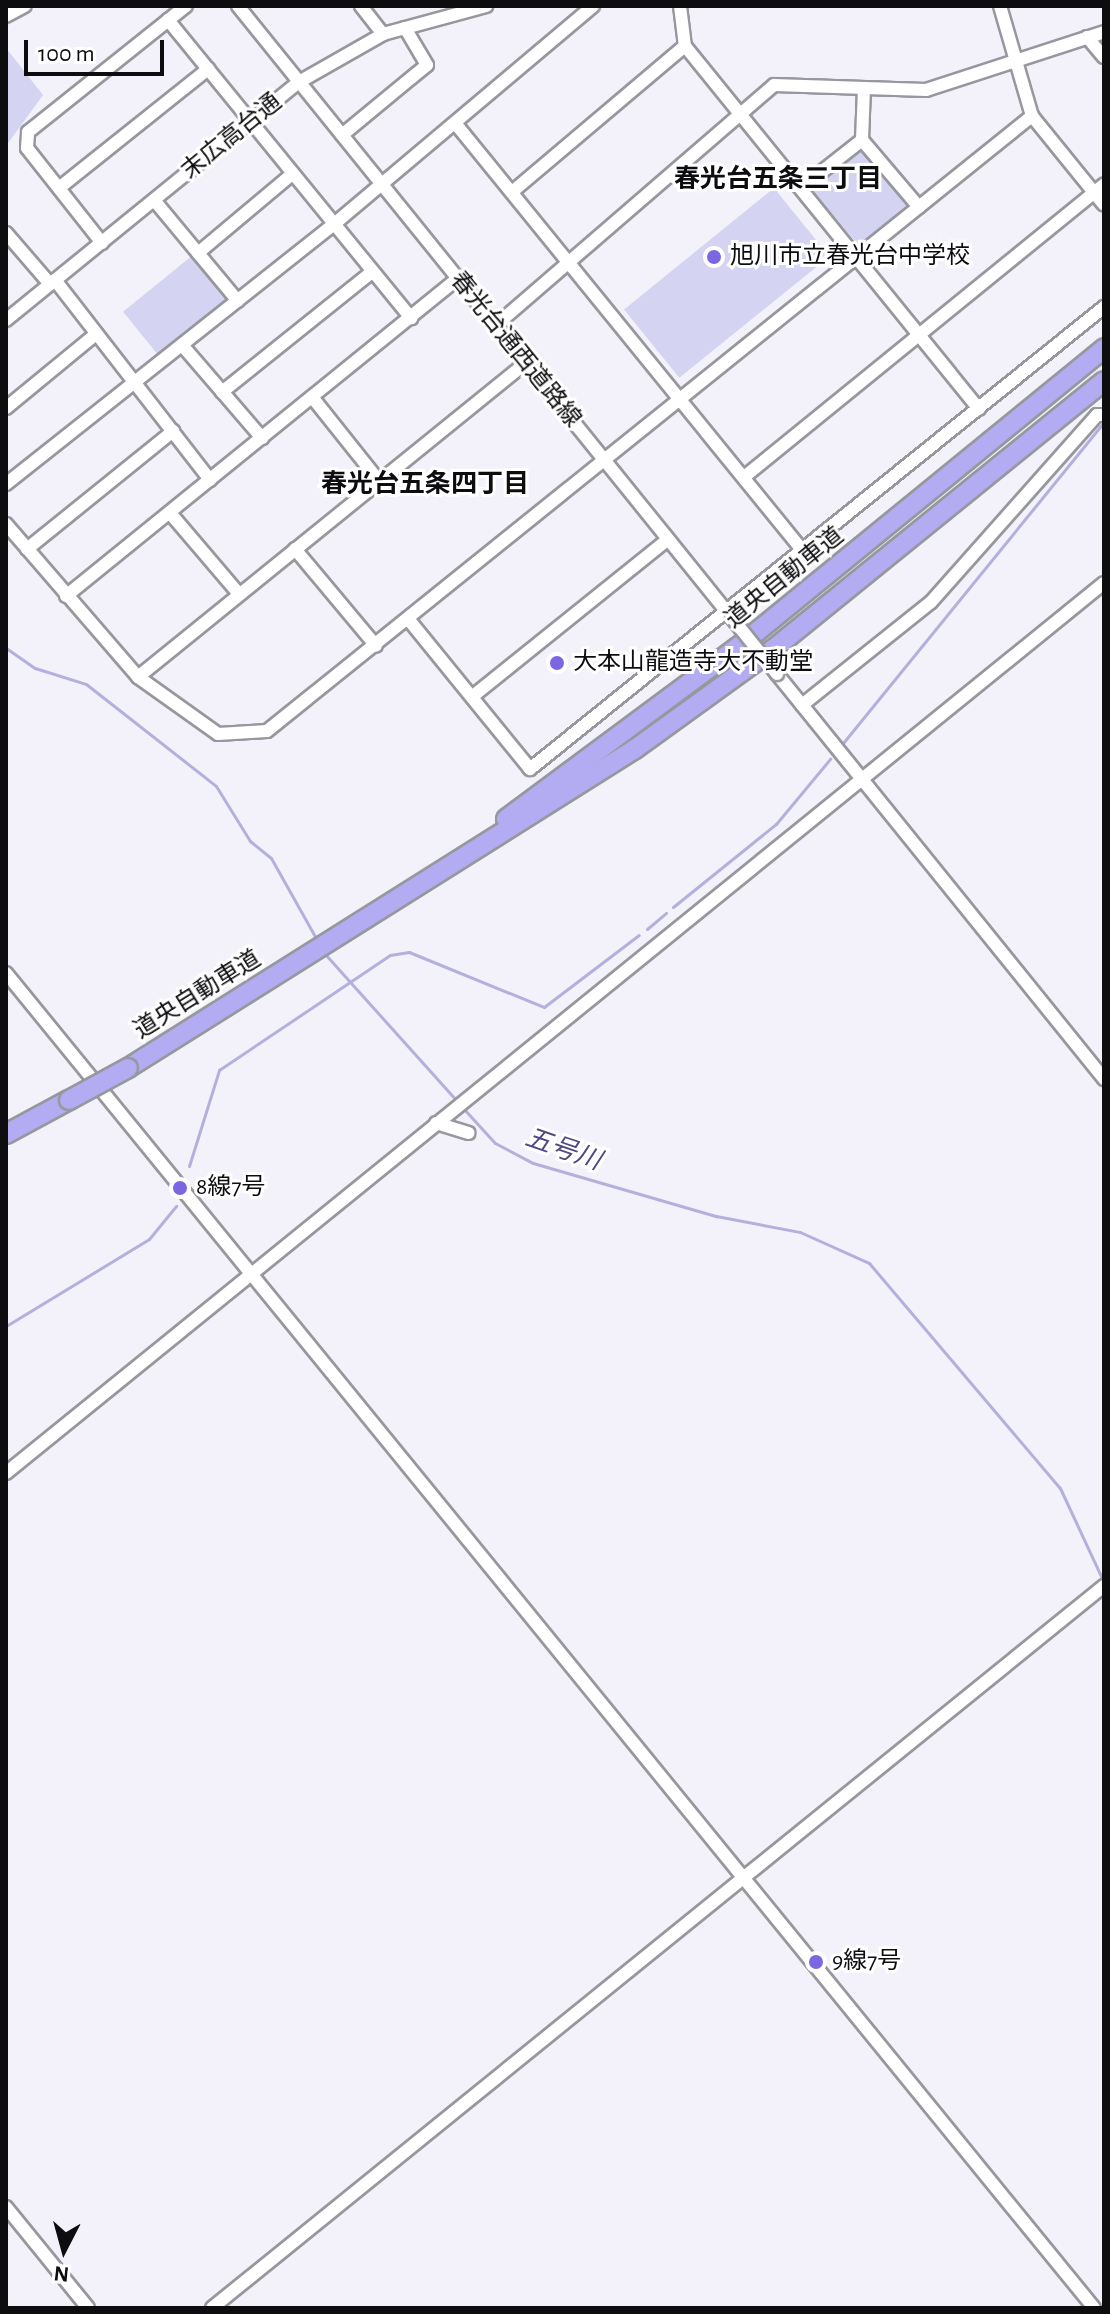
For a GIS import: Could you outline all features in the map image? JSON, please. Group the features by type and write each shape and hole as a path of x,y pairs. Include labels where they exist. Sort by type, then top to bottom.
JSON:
{"highway":[{"name":"道央自動車道","path":"411,890 738,647 1104,348"},
{"name":"道央自動車道","path":"6,1134 128,1068 411,890 751,666 1104,381"}],"street":[{"path":"6,16 25,6"},
{"path":"102,243 27,148 28,132 186,6"},
{"name":"春光台通西道路線","path":"238,6 1104,1079"},
{"path":"361,6 383,34"},
{"name":"末広高台通","path":"6,320 299,82 383,34 468,8 486,6"},
{"path":"6,484 333,225 593,6"},
{"path":"680,6 685,46 979,409"},
{"path":"1000,6 1032,116 1099,188 1104,205"},
{"path":"168,20 291,175 411,318"},
{"path":"342,135 427,65 405,28"},
{"path":"496,325 774,85 926,90 1104,32"},
{"path":"1087,37 1104,57"},
{"path":"512,192 685,46"},
{"path":"59,188 208,69"},
{"path":"864,88 862,140 919,207"},
{"path":"6,524 138,677 203,728 250,736 282,723 1032,116"},
{"path":"455,123 803,551"},
{"path":"801,188 862,140"},
{"path":"198,253 291,175"},
{"path":"744,477 1099,188"},
{"path":"154,200 238,301"},
{"path":"6,233 96,334 210,480"},
{"path":"222,392 372,272"},
{"path":"66,596 457,279"},
{"path":"409,620 530,769 730,615 803,551 1104,307"},
{"path":"6,408 96,334"},
{"path":"182,345 262,438"},
{"path":"138,677 526,363"},
{"path":"312,397 379,481"},
{"path":"802,705 931,602 1104,415"},
{"path":"27,549 173,431"},
{"path":"170,513 239,594"},
{"path":"473,696 668,539"},
{"path":"295,549 376,646"},
{"path":"6,1473 1104,583"},
{"path":"6,973 254,1272 1094,2308"},
{"path":"436,1123 468,1133"},
{"path":"212,2308 1100,1589"},
{"path":"6,2207 88,2308"}],"shaded area":[{"path":"6,48 43,95 6,146"},
{"path":"861,147 909,204 859,245 811,189"},
{"path":"774,188 829,256 679,378 624,309"},
{"path":"193,255 229,299 159,356 123,312"}],"waterway":[{"path":"843,743 1104,422"},
{"name":"五号川","path":"6,648 35,668 86,684 216,786 250,841 271,858 317,940"},
{"path":"673,907 776,824 830,759"},
{"path":"647,929 666,913"},
{"path":"189,1166 219,1070 390,955 409,952 544,1007 639,935"},
{"path":"325,954 458,1102"},
{"name":"五号川","path":"463,1108 495,1143 533,1163 716,1216 800,1232 869,1263 1060,1488 1104,1583"},
{"path":"6,1326 149,1239 176,1206"}],"place":[{"name":"旭川市立春光台中学校","path":"714,257"},
{"name":"大本山龍造寺大不動堂","path":"557,663"},
{"name":"8線7号","path":"180,1188"},
{"name":"9線7号","path":"816,1962"}],"district":[{"name":"春光台五条三丁目","path":"778,180"},
{"name":"春光台五条四丁目","path":"425,485"}]}
